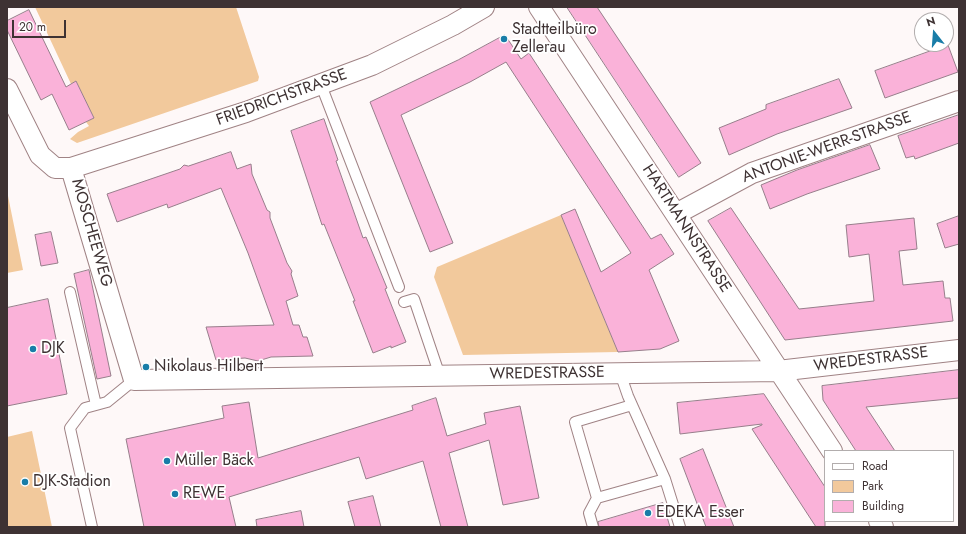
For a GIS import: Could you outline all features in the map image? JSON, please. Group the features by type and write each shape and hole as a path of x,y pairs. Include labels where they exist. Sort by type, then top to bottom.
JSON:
{"street":[{"name":"FRIEDRICHSTRASSE","path":"72,168 246,112 372,66 453,25 484,7"},
{"name":"HARTMANNSTRASSE","path":"539,7 831,450"},
{"name":"MOSCHEEWEG","path":"7,89 40,155 54,168 72,168 134,380"},
{"name":"ANTONIE-WERR-STRASSE","path":"676,214 752,172 959,101"},
{"name":"WREDESTRASSE","path":"134,380 778,371 959,350"}],"lane":[{"path":"321,85 399,287"},
{"path":"70,292 96,405"},
{"path":"404,302 414,299 440,376"},
{"path":"620,373 632,405 666,479 680,527"},
{"path":"92,527 70,428 85,408 107,402 134,380"},
{"path":"593,527 589,513 597,498 575,422 632,405"},
{"path":"597,498 666,479"}],"green space":[{"path":"35,7 236,7 259,77 258,81 77,143 70,139 78,132 89,126 86,122 94,118 76,81 71,84"},
{"path":"7,191 23,270 7,273"},
{"path":"561,215 618,352 463,355 434,277 437,267"},
{"name":"DJK-Stadion","path":"32,431 52,527 7,527 7,437"}],"building":[{"path":"567,7 597,7 701,163 679,177"},
{"path":"29,10 66,87 76,81 94,118 69,130 52,94 41,100 7,30 7,21"},
{"path":"505,35 521,59 529,53 651,239 661,234 674,254 649,270 679,341 660,349 618,352 561,215 575,209 601,272 631,253 506,62 470,82 401,115 453,243 430,252 370,102 458,60"},
{"path":"928,52 951,52 958,72 885,98 875,71"},
{"path":"839,79 852,108 777,134 729,155 719,128 766,109 766,105"},
{"path":"959,115 959,143 915,159 914,156 906,158 898,136"},
{"path":"324,119 338,160 336,161 363,238 366,237 387,288 385,289 406,342 373,353 353,301 355,301 324,224 322,225 291,131"},
{"path":"870,145 880,169 807,194 770,209 761,185 797,170"},
{"path":"231,152 237,169 251,164 252,174 267,210 270,212 270,218 287,263 292,271 291,274 298,296 286,301 293,325 299,325 303,337 307,337 313,356 271,357 258,361 245,358 216,360 206,327 274,325 248,253 221,188 168,208 167,204 117,222 107,194 180,169 184,165 188,166"},
{"path":"731,208 799,309 874,301 869,254 849,257 846,225 914,218 917,249 899,251 903,285 943,281 945,298 950,298 953,321 785,340 708,221"},
{"path":"959,216 959,244 945,248 937,224"},
{"path":"51,232 58,263 41,266 35,235"},
{"path":"89,270 111,376 97,379 74,274"},
{"name":"DJK","path":"48,299 67,394 7,406 7,308"},
{"path":"959,370 959,398 866,407 894,450 855,450 823,400 822,386"},
{"path":"764,394 824,485 825,527 816,527 752,429 762,424 680,434 677,403"},
{"path":"436,398 447,436 486,424 484,413 520,406 539,498 503,505 489,440 449,453 468,527 441,527 423,461 366,479 359,457 229,497 236,527 144,527 126,439 224,418 222,406 249,402 258,458 413,410 412,406"},
{"path":"703,449 734,527 706,527 680,459"},
{"path":"373,496 381,527 355,527 348,502"},
{"name":"EDEKA Esser","path":"663,503 670,527 599,527 598,522"},
{"path":"301,511 304,527 257,527 256,520"}],"place":[{"name":"Stadtteilbüro Zellerau","path":"504,39"},
{"name":"DJK","path":"33,349"},
{"name":"Nikolaus Hilbert","path":"146,367"},
{"name":"Müller Bäck","path":"167,461"},
{"name":"DJK-Stadion","path":"25,482"},
{"name":"REWE","path":"175,494"},
{"name":"EDEKA Esser","path":"648,513"}]}
